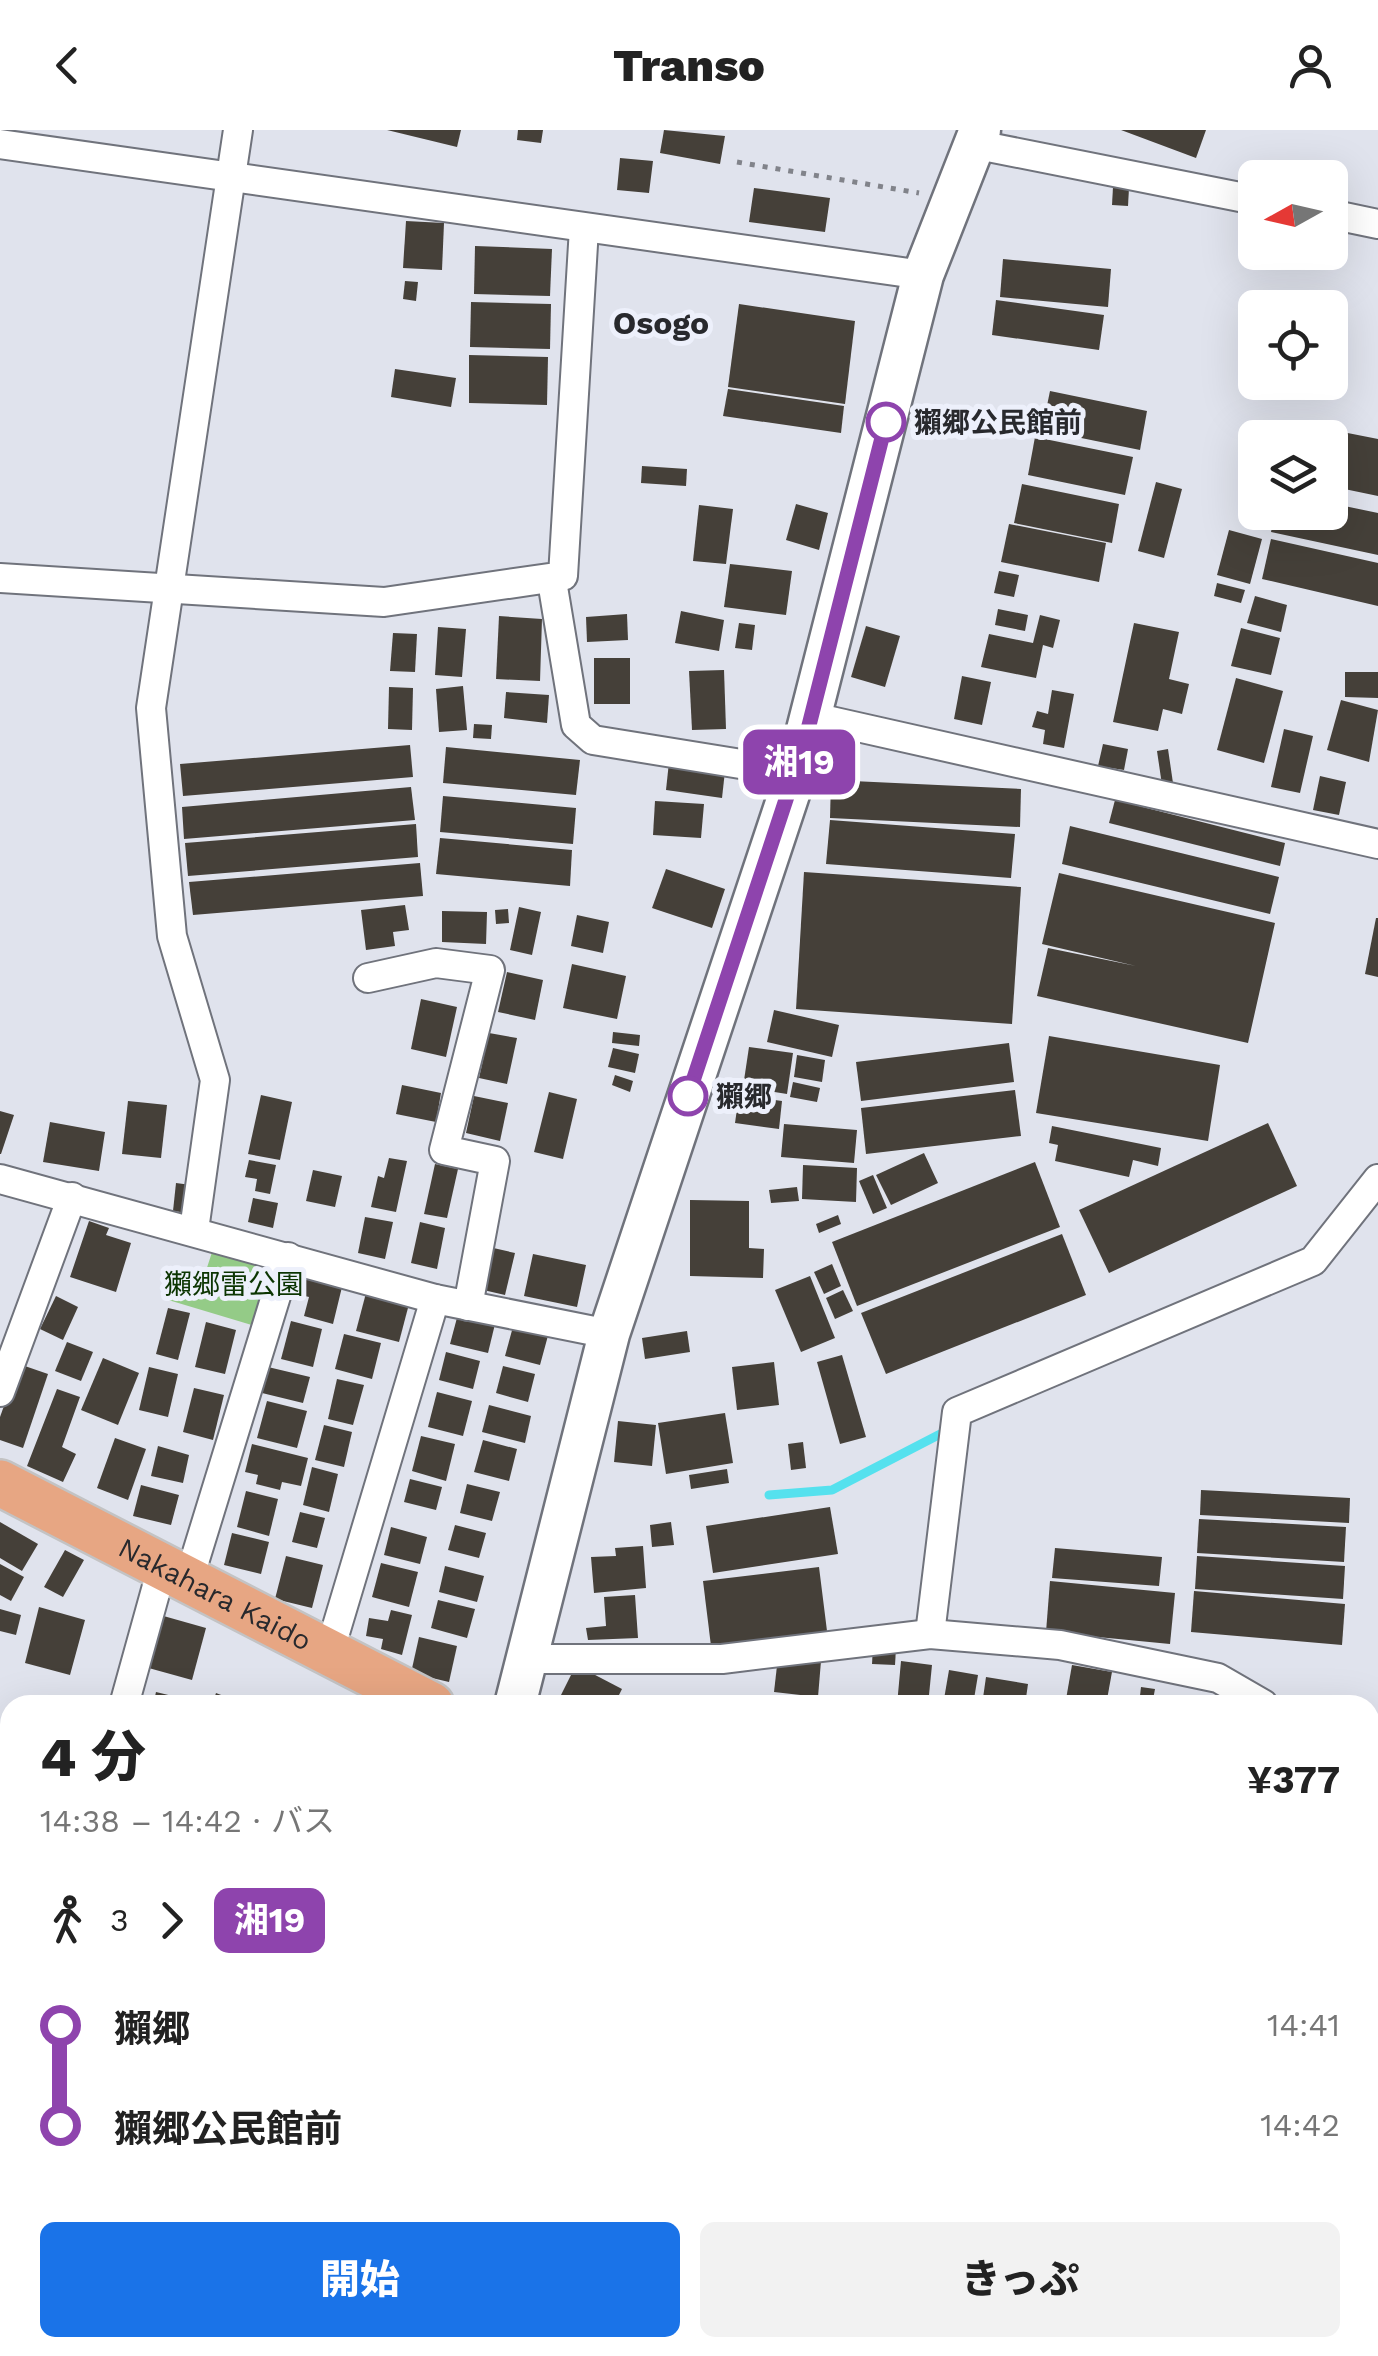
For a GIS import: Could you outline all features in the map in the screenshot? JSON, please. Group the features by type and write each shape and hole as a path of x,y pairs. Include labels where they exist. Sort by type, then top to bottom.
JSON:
{"main road":[{"name":"Nakahara Kaido","path":"0,1483 411,1695"}],"street":[{"path":"194,1230 215,1080 172,936 152,708 238,130"},
{"path":"517,1695 608,1334 796,773 922,275 976,137 1238,196"},
{"path":"0,144 922,275"},
{"path":"1348,218 1378,224"},
{"path":"0,578 384,602 552,581 564,576 584,228"},
{"path":"552,581 576,725 594,740 796,773"},
{"path":"812,716 1378,844"},
{"path":"368,978 436,963 490,970 444,1150 495,1161 468,1306"},
{"path":"0,1179 436,1299 608,1334"},
{"path":"930,1634 957,1412 1313,1261 1378,1179"},
{"path":"0,1392 72,1197"},
{"path":"128,1695 175,1575 288,1257"},
{"path":"329,1654 436,1299"},
{"path":"524,1659 722,1659 930,1634 1060,1645 1218,1678 1247,1695"}],"path":[{"path":"736,162 951,198"}],"green space":[{"name":"獺郷雷公園","path":"214,1246 263,1260 269,1275 255,1326 165,1299 172,1272 203,1280"}],"building":[{"path":"387,130 461,130 457,147"},
{"path":"518,130 543,130 541,143 517,140"},
{"path":"664,130 725,136 720,164 660,153"},
{"path":"1121,130 1206,130 1196,158"},
{"path":"620,158 653,161 649,193 617,190"},
{"path":"1113,187 1129,188 1128,206 1112,205"},
{"path":"754,188 830,198 825,232 749,222"},
{"path":"406,221 444,223 442,270 403,268"},
{"path":"475,246 552,249 550,296 474,294"},
{"path":"1003,259 1111,269 1108,307 1000,297"},
{"path":"405,281 418,282 416,301 403,299"},
{"path":"996,300 1104,315 1099,350 992,335"},
{"path":"471,302 551,304 550,349 470,347"},
{"path":"739,304 855,321 845,404 728,387"},
{"path":"469,355 548,357 547,405 469,403"},
{"path":"395,369 456,378 451,407 391,397"},
{"path":"728,389 844,406 841,433 723,416"},
{"path":"1050,391 1147,411 1140,450 1042,430"},
{"path":"1348,433 1378,439 1378,496 1348,490"},
{"path":"1035,437 1133,457 1125,495 1028,475"},
{"path":"642,466 687,469 686,486 641,483"},
{"path":"1156,482 1182,489 1164,558 1138,551"},
{"path":"1022,484 1119,504 1112,543 1014,523"},
{"path":"796,504 828,513 819,550 786,540"},
{"path":"699,505 733,509 726,564 693,561"},
{"path":"1348,507 1378,513 1378,555 1271,532 1348,530"},
{"path":"1009,524 1106,543 1099,582 1001,562"},
{"path":"1229,530 1262,539 1250,584 1217,575"},
{"path":"1271,539 1378,563 1378,606 1262,579"},
{"path":"730,564 792,571 786,615 724,607"},
{"path":"999,571 1019,575 1014,597 994,593"},
{"path":"1217,583 1245,590 1241,603 1214,596"},
{"path":"1255,596 1287,605 1281,632 1247,623"},
{"path":"998,609 1028,615 1025,631 995,625"},
{"path":"681,611 724,620 719,651 675,643"},
{"path":"627,614 628,640 587,642 586,617"},
{"path":"1040,615 1060,620 1053,648 1043,645 1036,678 981,667 989,634 1033,643"},
{"path":"499,616 542,619 540,681 496,679"},
{"path":"739,623 755,625 752,650 735,648"},
{"path":"1134,623 1179,632 1169,679 1189,684 1182,714 1163,709 1158,731 1113,722"},
{"path":"866,626 900,636 885,687 851,677"},
{"path":"438,627 466,629 462,677 435,675"},
{"path":"1241,628 1280,638 1271,675 1231,666"},
{"path":"393,633 417,634 415,672 390,671"},
{"path":"594,658 630,658 630,704 594,704"},
{"path":"724,670 726,729 692,730 689,671"},
{"path":"1345,672 1378,672 1378,698 1345,697"},
{"path":"962,676 991,682 982,725 954,719"},
{"path":"1236,678 1283,691 1264,763 1217,750"},
{"path":"463,686 467,730 439,732 436,689"},
{"path":"389,687 413,688 412,730 388,729"},
{"path":"1052,690 1074,694 1064,748 1043,744 1045,730 1032,727 1037,711 1048,714"},
{"path":"506,692 549,695 547,723 504,718"},
{"path":"1341,700 1378,710 1369,762 1327,750"},
{"path":"474,724 492,725 491,739 473,738"},
{"path":"1284,729 1313,736 1300,793 1271,787"},
{"path":"1103,744 1128,749 1124,770 1098,766"},
{"path":"410,745 413,777 183,796 180,764"},
{"path":"446,747 580,760 576,795 443,783"},
{"path":"1168,749 1173,783 1162,785 1157,751"},
{"path":"669,762 725,771 722,798 666,790"},
{"path":"1320,776 1346,782 1339,815 1313,810"},
{"path":"831,780 1021,789 1020,827 830,818"},
{"path":"411,787 415,820 184,839 182,807"},
{"path":"443,796 576,808 573,844 440,832"},
{"path":"1115,800 1285,843 1280,866 1109,823"},
{"path":"655,801 704,804 701,838 653,835"},
{"path":"830,820 1015,834 1011,878 826,864"},
{"path":"416,824 418,857 188,876 185,843"},
{"path":"1070,826 1279,877 1270,914 1062,864"},
{"path":"440,838 572,850 570,886 436,874"},
{"path":"420,863 423,896 193,915 189,882"},
{"path":"666,869 725,889 712,928 652,908"},
{"path":"804,872 1021,887 1012,1024 796,1009"},
{"path":"1059,873 1275,923 1248,1043 1037,996 1048,948 1136,966 1042,944"},
{"path":"405,905 409,930 393,932 395,946 366,950 361,910"},
{"path":"519,907 541,912 532,955 510,950"},
{"path":"508,909 509,923 496,924 495,910"},
{"path":"442,911 487,912 486,944 442,942"},
{"path":"577,915 609,922 603,953 571,946"},
{"path":"1378,918 1378,977 1365,974"},
{"path":"572,964 626,976 617,1019 563,1008"},
{"path":"507,972 543,980 535,1020 498,1012"},
{"path":"421,999 457,1007 446,1057 411,1049"},
{"path":"774,1010 839,1025 832,1057 767,1042"},
{"path":"613,1032 640,1035 639,1046 612,1043"},
{"path":"489,1033 517,1038 507,1084 479,1078"},
{"path":"1049,1036 1220,1065 1208,1141 1036,1113"},
{"path":"1009,1043 1014,1082 861,1101 856,1062"},
{"path":"749,1047 793,1053 787,1094 743,1087"},
{"path":"613,1048 639,1054 635,1073 608,1067"},
{"path":"797,1055 825,1060 822,1082 794,1077"},
{"path":"615,1075 633,1081 630,1092 612,1085"},
{"path":"793,1082 820,1088 817,1102 790,1097"},
{"path":"402,1085 441,1093 436,1122 396,1114"},
{"path":"1015,1090 1021,1136 866,1154 861,1108"},
{"path":"549,1092 577,1099 563,1159 534,1152"},
{"path":"261,1095 292,1102 280,1160 248,1154"},
{"path":"739,1095 782,1101 779,1129 735,1123"},
{"path":"474,1096 508,1103 500,1141 466,1133"},
{"path":"128,1101 167,1105 161,1158 122,1154"},
{"path":"0,1111 14,1115 1,1154 0,1154"},
{"path":"50,1122 105,1132 99,1171 43,1162"},
{"path":"1268,1123 1297,1186 1109,1273 1079,1210"},
{"path":"784,1124 857,1130 854,1163 781,1157"},
{"path":"1052,1126 1161,1148 1158,1166 1133,1160 1129,1177 1055,1161 1058,1145 1049,1143"},
{"path":"924,1153 938,1183 891,1205 876,1175"},
{"path":"389,1158 407,1161 396,1212 371,1207 378,1176 384,1178"},
{"path":"249,1160 276,1165 270,1194 255,1191 257,1179 245,1177"},
{"path":"1035,1162 1060,1227 857,1306 832,1242"},
{"path":"435,1164 458,1169 447,1218 424,1214"},
{"path":"803,1165 857,1168 856,1202 802,1199"},
{"path":"313,1170 342,1176 335,1207 306,1201"},
{"path":"873,1175 887,1208 873,1214 859,1181"},
{"path":"176,1183 191,1185 188,1213 173,1211"},
{"path":"797,1187 799,1201 771,1203 769,1190"},
{"path":"253,1198 278,1203 273,1228 248,1222"},
{"path":"690,1200 749,1201 749,1248 764,1249 763,1278 690,1276"},
{"path":"838,1215 841,1224 819,1233 816,1224"},
{"path":"365,1217 393,1222 385,1259 358,1253"},
{"path":"89,1221 109,1228 106,1235 131,1243 116,1292 70,1277"},
{"path":"420,1222 445,1228 437,1269 411,1263"},
{"path":"1062,1234 1086,1295 886,1374 861,1313"},
{"path":"489,1247 515,1253 505,1295 479,1289"},
{"path":"533,1254 586,1265 577,1307 524,1296"},
{"path":"832,1264 841,1286 824,1294 814,1272"},
{"path":"301,1276 342,1287 333,1324 304,1316 309,1297 297,1294"},
{"path":"810,1276 835,1338 801,1352 775,1290"},
{"path":"843,1290 853,1311 835,1319 826,1298"},
{"path":"366,1293 409,1304 399,1342 356,1331"},
{"path":"56,1296 78,1307 63,1340 40,1329"},
{"path":"168,1308 190,1313 178,1360 156,1354"},
{"path":"458,1314 495,1324 488,1353 450,1344"},
{"path":"291,1321 322,1329 313,1367 281,1359"},
{"path":"206,1322 236,1330 225,1374 195,1367"},
{"path":"514,1323 549,1332 540,1365 505,1356"},
{"path":"687,1331 690,1352 645,1359 642,1338"},
{"path":"344,1334 381,1343 372,1379 335,1369"},
{"path":"67,1342 93,1352 81,1381 55,1371"},
{"path":"446,1352 480,1361 473,1389 439,1380"},
{"path":"842,1355 866,1437 840,1444 817,1362"},
{"path":"103,1358 139,1373 118,1425 81,1410"},
{"path":"774,1362 779,1405 737,1410 732,1367"},
{"path":"19,1364 48,1374 23,1448 0,1440 0,1417"},
{"path":"503,1366 535,1374 528,1402 496,1393"},
{"path":"149,1367 178,1374 168,1417 139,1410"},
{"path":"268,1367 310,1377 303,1403 262,1393"},
{"path":"337,1379 364,1385 353,1425 328,1419"},
{"path":"194,1388 224,1395 213,1440 183,1432"},
{"path":"57,1389 80,1397 62,1447 76,1454 63,1482 27,1466"},
{"path":"437,1392 472,1401 463,1436 428,1427"},
{"path":"267,1401 307,1411 297,1448 257,1438"},
{"path":"489,1405 531,1416 525,1443 482,1432"},
{"path":"725,1413 733,1463 666,1474 658,1423"},
{"path":"618,1421 656,1425 652,1466 614,1462"},
{"path":"324,1425 352,1432 344,1467 315,1460"},
{"path":"421,1436 455,1444 446,1481 412,1471"},
{"path":"115,1438 146,1449 128,1500 97,1488"},
{"path":"483,1440 517,1449 509,1481 474,1472"},
{"path":"803,1442 806,1468 791,1470 788,1444"},
{"path":"252,1444 308,1458 301,1486 282,1482 280,1490 256,1484 258,1475 245,1472"},
{"path":"158,1446 189,1455 183,1483 151,1476"},
{"path":"312,1467 338,1474 329,1512 303,1505"},
{"path":"727,1469 729,1483 691,1489 689,1475"},
{"path":"410,1479 442,1487 436,1510 404,1502"},
{"path":"467,1484 500,1492 492,1521 460,1513"},
{"path":"141,1485 179,1495 171,1525 133,1516"},
{"path":"1201,1490 1350,1498 1349,1523 1200,1515"},
{"path":"246,1491 278,1499 269,1536 237,1527"},
{"path":"830,1507 838,1554 713,1573 706,1526"},
{"path":"300,1512 325,1518 317,1548 292,1542"},
{"path":"1199,1519 1346,1527 1344,1562 1197,1553"},
{"path":"0,1522 38,1544 22,1571 0,1558"},
{"path":"671,1522 674,1545 652,1547 650,1525"},
{"path":"455,1525 486,1533 479,1558 448,1550"},
{"path":"391,1527 427,1537 420,1564 384,1555"},
{"path":"232,1533 269,1542 261,1574 224,1565"},
{"path":"643,1546 646,1588 594,1593 591,1557 616,1556 615,1548"},
{"path":"1055,1548 1162,1557 1159,1586 1052,1578"},
{"path":"65,1550 84,1560 63,1597 44,1587"},
{"path":"286,1556 323,1565 312,1608 275,1599"},
{"path":"1197,1556 1345,1566 1343,1599 1195,1589"},
{"path":"381,1563 418,1572 409,1607 372,1597"},
{"path":"0,1564 24,1577 11,1601 0,1595"},
{"path":"445,1566 484,1576 477,1602 439,1592"},
{"path":"819,1567 827,1631 711,1646 703,1581"},
{"path":"1050,1581 1175,1593 1170,1644 1046,1632"},
{"path":"1194,1591 1345,1604 1342,1645 1191,1632"},
{"path":"635,1595 638,1638 588,1640 586,1628 606,1626 604,1597"},
{"path":"438,1600 475,1609 467,1638 431,1628"},
{"path":"39,1607 85,1620 70,1675 25,1663"},
{"path":"0,1609 21,1615 16,1635 0,1631"},
{"path":"391,1610 412,1615 402,1655 381,1649 383,1639 366,1636 369,1618 388,1621"},
{"path":"160,1615 206,1628 192,1680 145,1667"},
{"path":"419,1637 457,1646 449,1682 411,1673"},
{"path":"873,1646 896,1648 895,1665 872,1664"},
{"path":"778,1657 821,1661 818,1695 774,1692"},
{"path":"901,1661 932,1665 929,1695 898,1695"},
{"path":"576,1665 622,1689 619,1695 561,1695"},
{"path":"1072,1665 1112,1672 1108,1695 1067,1695"},
{"path":"949,1670 978,1675 975,1695 945,1695"},
{"path":"986,1677 1028,1684 1026,1695 983,1695"},
{"path":"1141,1687 1155,1689 1154,1695 1140,1695"}],"waterway":[{"path":"769,1495 832,1490 950,1429"}],"bus line":[{"name":"湘19","path":"688,1096 796,773 886,422"}],"place":[{"name":"獺郷公民館前","path":"886,422"},
{"name":"獺郷","path":"688,1096"}],"district":[{"name":"Osogo","path":"661,323"}]}
